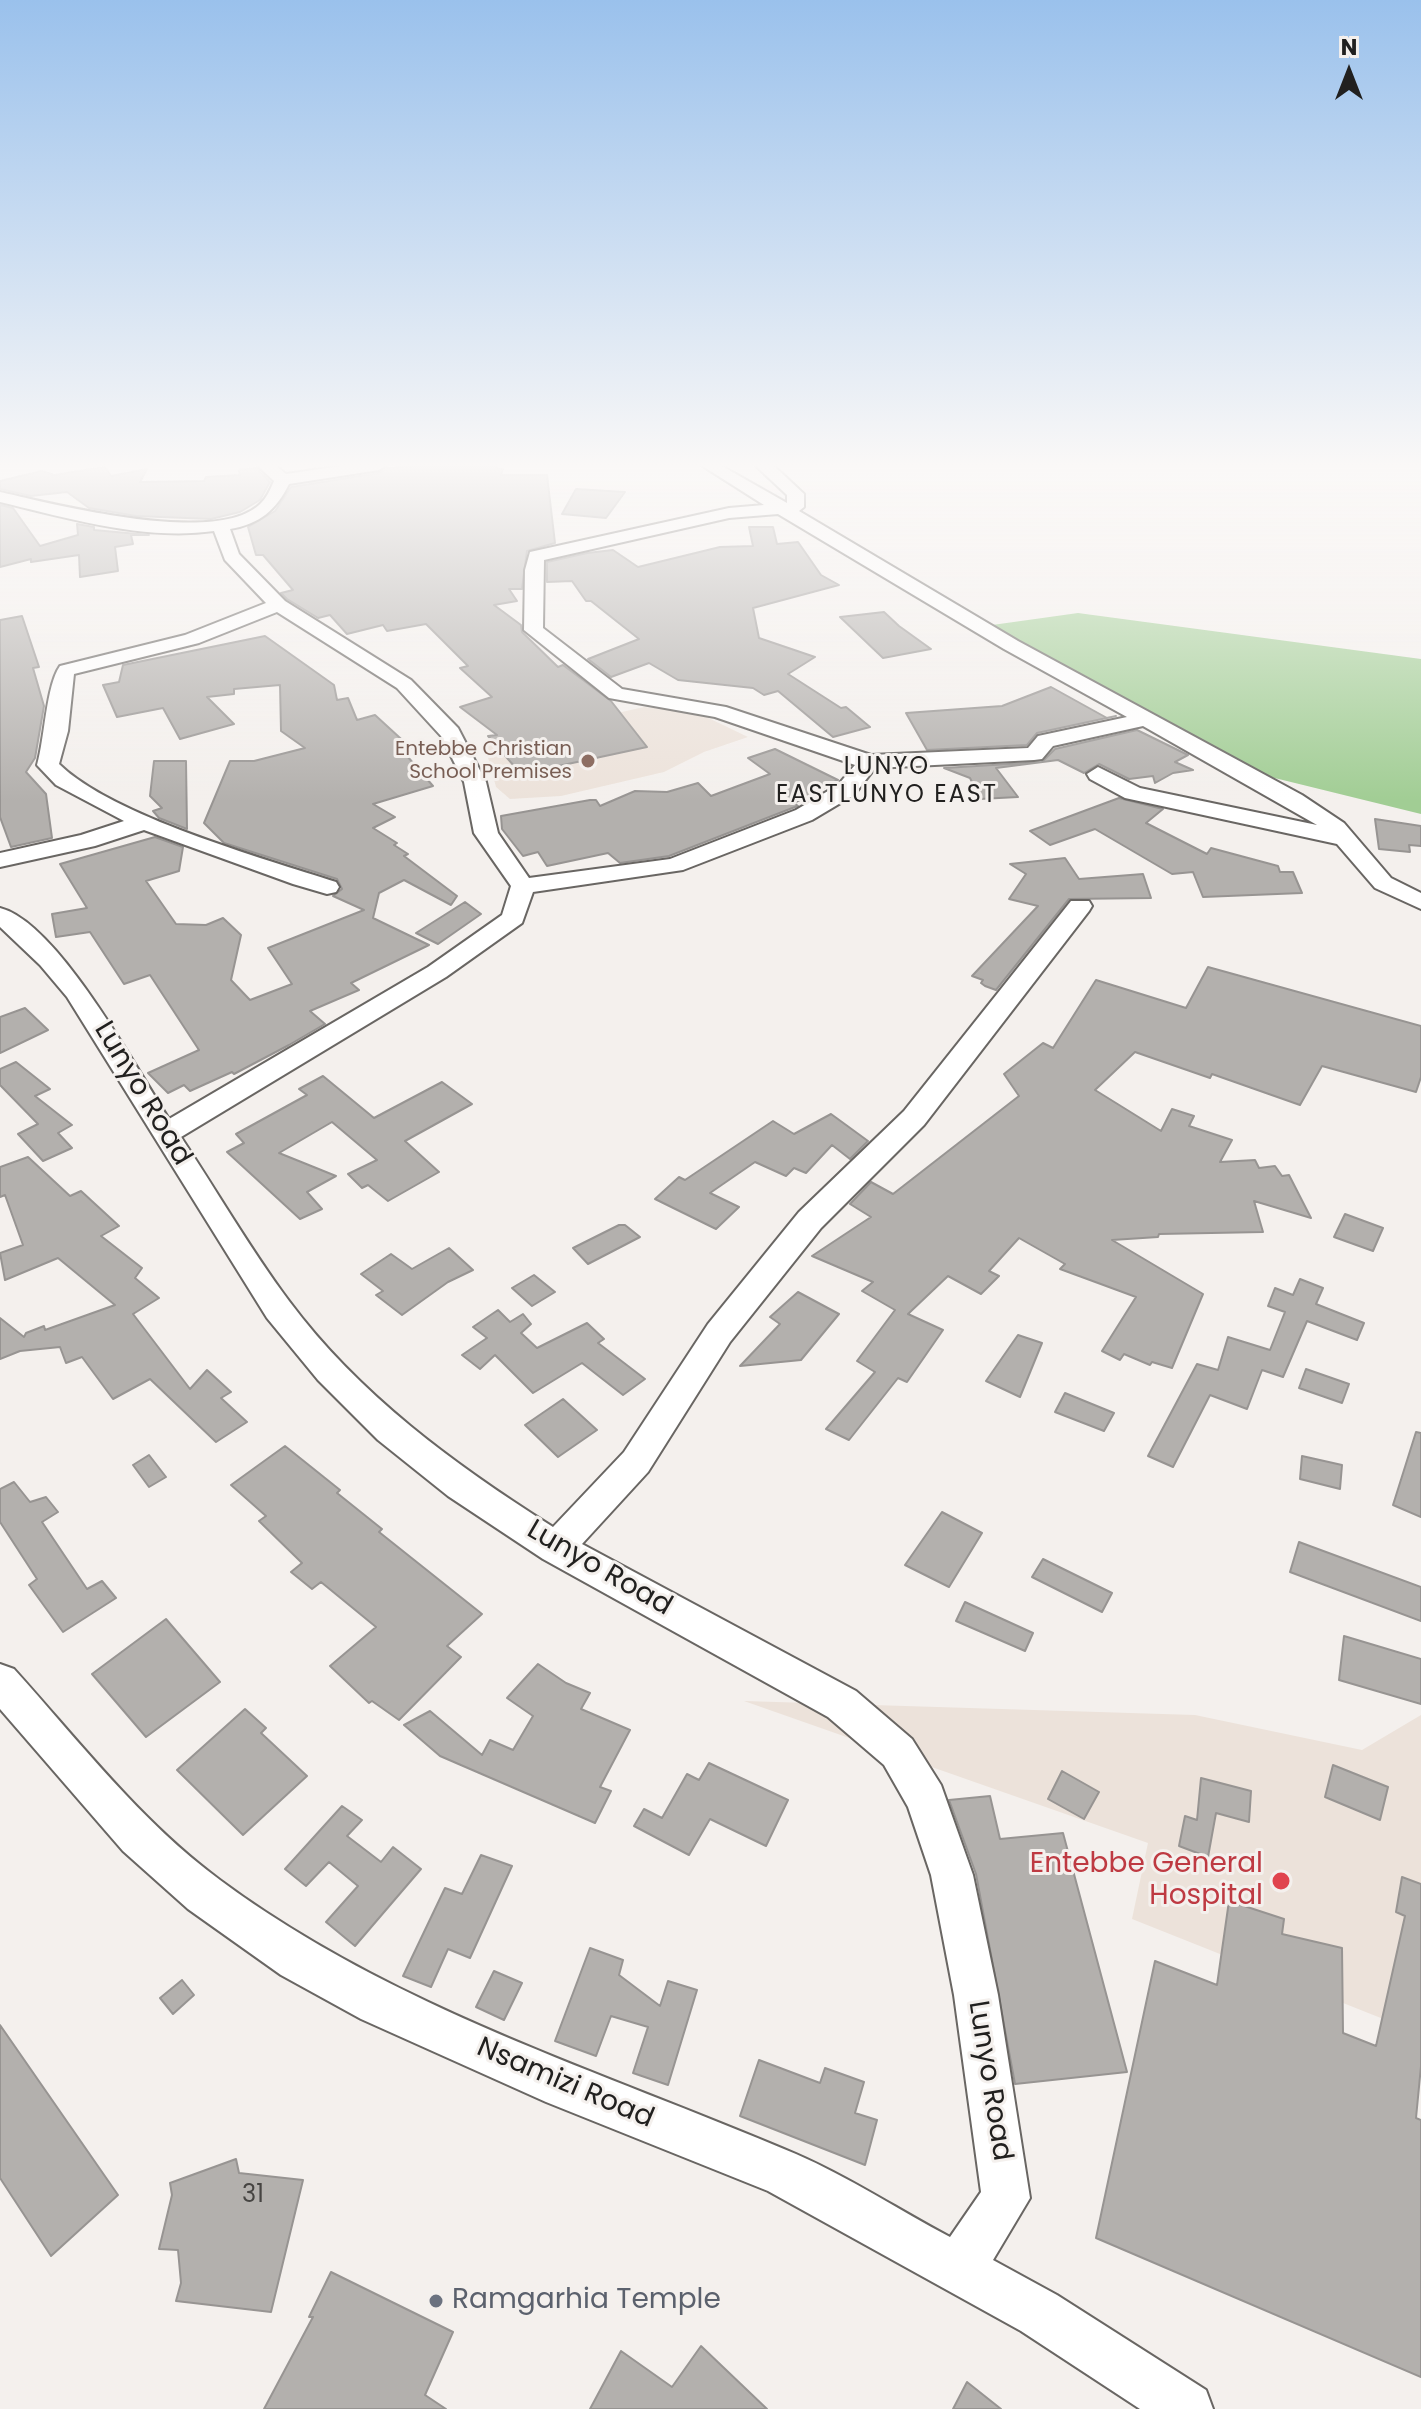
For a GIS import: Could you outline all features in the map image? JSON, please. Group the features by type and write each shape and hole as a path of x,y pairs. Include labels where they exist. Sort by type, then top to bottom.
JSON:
{"street":[{"path":"252,577 278,605 404,684 450,733 475,782 486,833 523,886"},
{"path":"533,577 536,598 530,615 534,630 616,694 719,711 869,762 1034,754 1046,741 1147,719"},
{"path":"896,577 1326,819 1383,883 1421,902"},
{"path":"278,605 192,639 67,670 61,679 57,731 48,765 68,784 144,822 327,887"},
{"path":"523,886 675,865 804,815 846,790 869,762"},
{"path":"1098,774 1133,793 1343,838"},
{"path":"0,860 87,841 144,822"},
{"path":"165,1134 437,972 513,918 523,886"},
{"path":"556,1548 636,1462 719,1333 810,1220 914,1118 1080,906"},
{"name":"Lunyo Road","path":"0,915 71,981 278,1310 330,1371 390,1430 460,1486 556,1548 842,1704 898,1752 926,1799 952,1875 976,1995 1006,2198 957,2270"},
{"name":"Nsamizi Road","path":"0,1681 138,1837 203,1894 297,1959 377,2003 562,2086 783,2173 1039,2313 1187,2409"}],"shaded area":[{"name":"Entebbe Christian School Premises","path":"644,707 696,712 748,737 704,752 664,772 561,796 510,799 496,787 484,743"},
{"name":"Entebbe General Hospital","path":"744,1701 1195,1715 1362,1750 1421,1715 1421,2034 1132,1919 1148,1843"}],"green space":[{"path":"1078,613 1421,659 1421,814 1234,768 985,626"}],"building":[{"path":"282,577 524,577 522,589 509,589 517,601 494,605 521,625 522,632 558,667 563,665 611,701 647,747 521,774 488,736 497,735 460,707 492,697 460,668 468,666 426,624 387,631 383,625 347,634 330,615 318,618 281,593 293,590"},
{"path":"547,577 825,577 839,585 753,608 759,638 815,657 788,674 841,708 846,707 870,727 833,737 778,691 764,695 753,688 678,680 649,663 611,677 588,659 639,639 591,601 586,601 572,581 547,582"},
{"path":"884,612 931,649 883,658 840,617"},
{"path":"22,616 39,667 33,668 44,706 35,758 26,772 46,794 52,838 11,847 0,817 0,620"},
{"path":"265,636 334,685 337,700 348,698 357,720 375,715 411,748 401,749 433,786 373,804 395,817 373,828 397,843 394,845 408,854 404,856 457,896 451,905 404,880 379,893 373,918 429,945 351,983 359,990 310,1011 325,1024 289,1045 234,1074 232,1072 190,1091 184,1085 168,1093 148,1073 199,1050 150,975 124,984 90,932 56,937 52,914 87,908 60,864 155,837 183,847 179,871 146,881 176,924 206,925 223,918 241,935 231,980 250,1000 292,984 268,948 364,910 333,896 342,889 337,879 224,843 204,823 230,761 254,761 305,748 281,731 280,685 234,689 234,694 207,697 234,724 180,739 163,708 117,717 103,685 119,682 123,665"},
{"path":"1051,687 1107,718 1037,733 1027,745 927,750 906,713 1002,706"},
{"path":"1137,730 1188,755 1175,762 1193,770 1173,773 1155,783 1153,776 1129,779 1099,764 1084,773 1058,760 996,768 1018,797 980,799 970,778 944,768 1042,762 1055,749"},
{"path":"775,749 838,780 794,803 798,806 669,856 620,863 608,853 547,866 538,852 523,856 502,829 501,816 590,800 596,800 600,806 635,791 667,792 698,783 711,796 770,774 748,758"},
{"path":"154,761 186,761 187,829 159,818 153,811 162,808 150,796"},
{"path":"1119,798 1163,809 1146,823 1207,854 1211,848 1278,866 1280,872 1293,872 1302,893 1203,897 1193,872 1172,874 1095,829 1050,845 1030,831"},
{"path":"1375,819 1421,826 1421,846 1409,845 1410,852 1379,849"},
{"path":"1065,858 1079,879 1143,874 1151,898 1069,899 996,990 985,986 981,983 983,980 972,976 1038,906 1009,899 1026,874 1010,864"},
{"path":"465,902 481,914 438,944 416,933"},
{"path":"1208,967 1421,1026 1421,1077 1416,1092 1322,1066 1300,1105 1212,1074 1210,1078 1135,1052 1095,1090 1161,1131 1172,1109 1194,1116 1189,1126 1232,1140 1220,1162 1255,1160 1259,1168 1275,1166 1282,1176 1289,1175 1311,1218 1254,1201 1263,1232 1159,1234 1158,1237 1112,1240 1203,1294 1172,1368 1152,1362 1150,1365 1124,1354 1120,1360 1102,1351 1136,1297 1060,1269 1065,1264 1019,1238 989,1271 999,1276 981,1294 948,1276 908,1314 943,1330 907,1382 898,1378 849,1440 826,1429 875,1372 857,1361 895,1310 862,1291 873,1282 812,1256 871,1217 850,1204 871,1182 893,1194 1019,1096 1004,1074 1043,1043 1053,1048 1096,980 1186,1008"},
{"path":"25,1008 48,1030 0,1053 0,1017"},
{"path":"16,1062 50,1089 35,1096 72,1125 58,1133 72,1148 43,1161 18,1134 38,1124 0,1085 0,1069"},
{"path":"323,1076 374,1118 442,1082 472,1104 405,1141 439,1172 388,1201 368,1185 362,1188 348,1174 377,1160 332,1122 279,1153 336,1176 307,1192 322,1209 300,1219 227,1152 244,1143 236,1134 307,1095 299,1089"},
{"path":"831,1114 868,1141 850,1159 832,1145 806,1173 794,1168 786,1176 755,1162 710,1193 739,1207 716,1229 655,1199 679,1177 685,1180 773,1121 794,1134"},
{"path":"28,1157 70,1196 81,1191 119,1226 101,1236 142,1268 135,1278 159,1298 133,1314 190,1389 207,1370 231,1392 221,1398 247,1422 216,1442 150,1379 113,1399 82,1357 66,1363 60,1347 20,1351 0,1359 0,1318 24,1337 26,1333 44,1326 45,1330 115,1305 58,1258 5,1280 0,1253 23,1245 5,1195 0,1197 0,1167"},
{"path":"1345,1214 1383,1228 1373,1251 1334,1237"},
{"path":"619,1225 625,1225 640,1237 588,1264 573,1248"},
{"path":"449,1248 473,1270 448,1282 402,1315 376,1295 383,1291 361,1274 391,1254 412,1269"},
{"path":"534,1275 555,1292 532,1306 512,1288"},
{"path":"1300,1279 1323,1288 1316,1304 1364,1323 1357,1340 1307,1321 1283,1377 1262,1370 1247,1409 1210,1395 1173,1467 1148,1456 1197,1364 1218,1370 1228,1337 1270,1350 1285,1312 1268,1306 1275,1288 1293,1295"},
{"path":"798,1292 839,1314 801,1360 740,1366 780,1324 770,1317"},
{"path":"498,1310 510,1322 523,1314 531,1324 521,1333 537,1348 587,1323 604,1339 598,1343 645,1379 623,1395 582,1363 533,1393 495,1355 480,1369 462,1355 487,1338 473,1327"},
{"path":"1018,1335 1042,1343 1020,1397 986,1381"},
{"path":"1306,1369 1349,1384 1342,1403 1299,1388"},
{"path":"1065,1393 1114,1413 1104,1431 1055,1412"},
{"path":"563,1399 597,1430 558,1457 525,1425"},
{"path":"1416,1432 1421,1433 1421,1517 1393,1505"},
{"path":"285,1446 340,1490 337,1493 382,1529 379,1532 482,1614 447,1646 461,1657 399,1720 372,1701 369,1703 330,1666 376,1627 321,1582 312,1589 291,1572 302,1563 259,1521 266,1516 231,1485"},
{"path":"149,1455 166,1477 149,1487 133,1465"},
{"path":"1302,1456 1342,1465 1340,1489 1300,1479"},
{"path":"14,1482 30,1502 46,1497 58,1512 42,1522 87,1589 102,1581 116,1598 63,1632 29,1585 37,1579 0,1522 0,1489"},
{"path":"942,1512 982,1533 949,1587 905,1565"},
{"path":"1299,1542 1421,1587 1421,1621 1290,1572"},
{"path":"1043,1559 1112,1593 1102,1612 1032,1577"},
{"path":"965,1602 1033,1633 1025,1651 956,1621"},
{"path":"166,1619 220,1682 146,1737 92,1674"},
{"path":"1344,1636 1421,1659 1421,1704 1339,1680"},
{"path":"538,1664 566,1683 590,1693 581,1709 630,1730 600,1787 611,1791 595,1823 440,1756 404,1725 430,1711 482,1755 490,1740 513,1750 533,1716 507,1698"},
{"path":"245,1709 266,1728 261,1733 307,1776 243,1835 177,1770"},
{"path":"709,1763 788,1800 766,1846 710,1819 689,1855 634,1826 644,1809 662,1818 687,1774 699,1780"},
{"path":"1333,1765 1388,1787 1380,1820 1325,1797"},
{"path":"1062,1771 1099,1792 1084,1819 1048,1799"},
{"path":"1201,1778 1251,1791 1249,1822 1216,1813 1208,1857 1179,1846 1185,1816 1197,1820"},
{"path":"990,1796 1000,1839 1063,1833 1127,2072 1015,2084 976,1874 949,1800"},
{"path":"342,1806 362,1820 347,1836 381,1862 393,1847 421,1869 355,1946 326,1922 358,1886 329,1862 306,1886 285,1869"},
{"path":"481,1855 512,1866 470,1958 448,1949 431,1987 403,1976 445,1888 462,1894"},
{"path":"1402,1877 1421,1884 1421,2066 1416,2118 1421,2120 1421,2377 1096,2238 1155,1961 1217,1985 1229,1901 1284,1919 1282,1934 1342,1948 1343,2033 1376,2046 1405,1916 1396,1912"},
{"path":"590,1948 623,1960 619,1975 660,2006 668,1981 697,1990 668,2085 633,2073 648,2027 611,2016 596,2056 555,2041"},
{"path":"494,1971 522,1983 504,2020 476,2007"},
{"path":"182,1980 194,1995 173,2014 160,1998"},
{"path":"0,2025 118,2195 51,2256 0,2178"},
{"path":"759,2060 820,2083 825,2068 864,2082 855,2113 877,2120 865,2165 740,2116"},
{"path":"236,2159 239,2173 303,2180 271,2312 176,2301 181,2283 178,2250 159,2249 172,2195 170,2183"},
{"path":"331,2272 453,2332 425,2395 446,2409 264,2409 313,2317 309,2317"},
{"path":"701,2346 767,2409 590,2409 621,2351 672,2387"},
{"path":"967,2382 1001,2409 953,2409"}],"place":[{"name":"Entebbe Christian School Premises","path":"588,761"},
{"name":"Entebbe General Hospital","path":"1281,1881"},
{"name":"Ramgarhia Temple","path":"436,2301"}],"district":[{"name":"LUNYO EASTLUNYO EAST","path":"887,782"}]}
